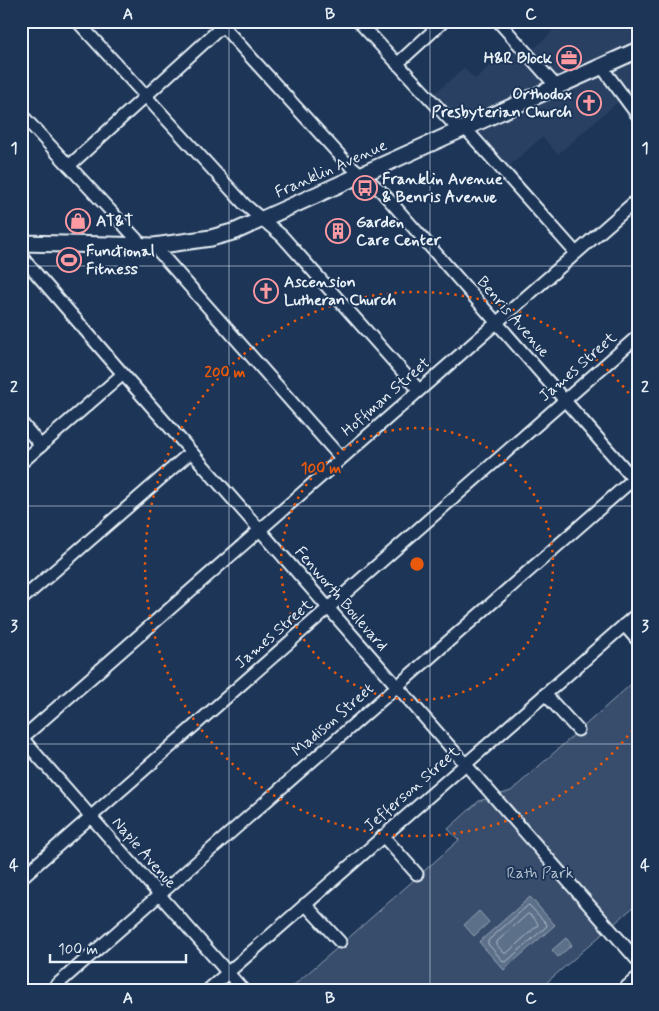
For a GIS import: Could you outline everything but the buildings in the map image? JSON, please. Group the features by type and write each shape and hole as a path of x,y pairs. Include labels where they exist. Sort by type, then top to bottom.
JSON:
{"main road":[{"name":"Franklin Avenue","path":"21,243 148,246 211,238 236,231 638,50"}],"street":[{"path":"77,21 245,205 282,236 418,390"},
{"path":"358,21 397,64 462,129 576,253"},
{"path":"397,64 444,21"},
{"path":"498,21 556,86"},
{"path":"70,166 223,23"},
{"name":"Benris Avenue","path":"223,23 344,160 391,202 564,400 636,479"},
{"path":"601,66 638,116"},
{"path":"21,114 148,246 341,458"},
{"name":"Hoffman Street","path":"22,738 638,199"},
{"name":"Fenworth Boulevard","path":"21,256 638,961"},
{"name":"James Street","path":"21,878 638,336"},
{"path":"21,464 123,374"},
{"path":"21,422 41,446"},
{"path":"21,600 191,452"},
{"name":"Madison Street","path":"50,990 396,686 636,479"},
{"name":"Jefferson Street","path":"208,990 638,612"},
{"path":"624,625 638,641"},
{"path":"545,694 578,730"},
{"name":"Naple Avenue","path":"22,738 243,990"},
{"path":"383,836 417,874"},
{"path":"305,904 340,942"},
{"path":"623,990 638,977"}],"shaded area":[{"path":"564,21 571,21 575,25 579,21 638,21 638,124 620,100 558,154 542,137 504,171 428,99 464,68 475,79 513,45 535,48"}],"green space":[{"name":"Rath Park","path":"638,678 638,903 538,990 288,990 459,840 448,829 479,801 511,791"}],"water":[{"path":"530,897 555,925 504,970 479,942"},
{"path":"479,911 489,922 474,936 464,925"},
{"path":"566,938 572,945 558,957 552,950"}],"place":[{"name":"H&R Block","path":"569,58"},
{"name":"Orthodox Presbyterian Church","path":"589,103"},
{"name":"Franklin Avenue & Benris Avenue","path":"365,188"},
{"name":"AT&T","path":"78,221"},
{"name":"Garden Care Center","path":"338,231"},
{"name":"Functional Fitness","path":"69,260"},
{"name":"Ascension Lutheran Church","path":"266,291"}]}
